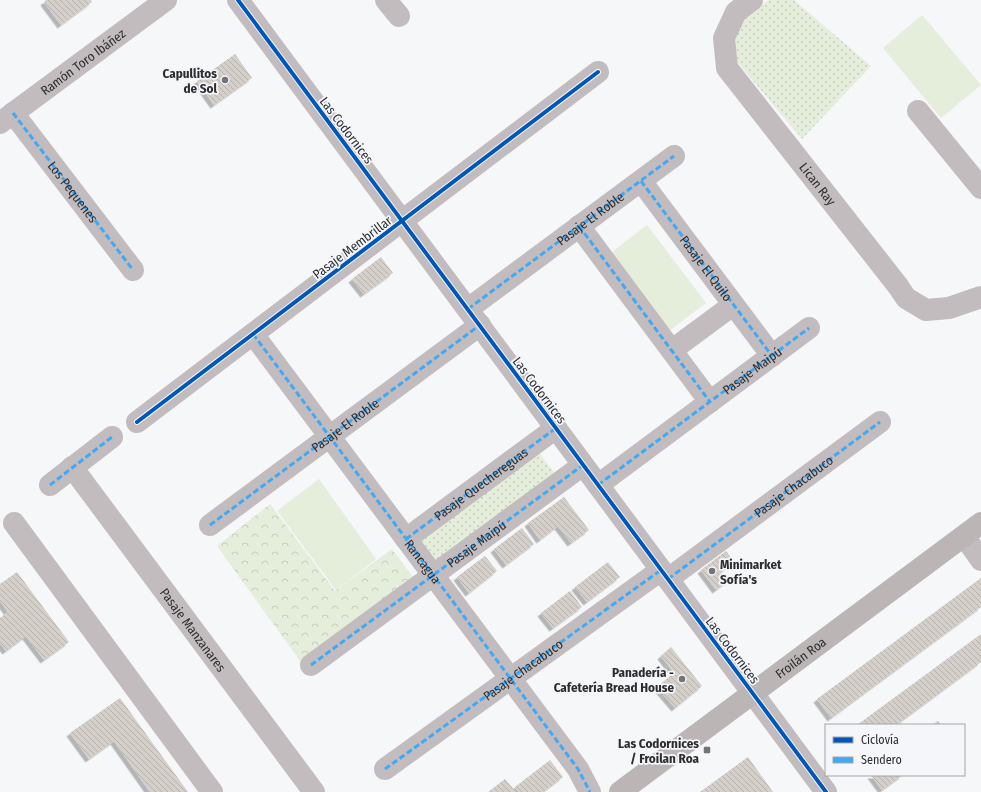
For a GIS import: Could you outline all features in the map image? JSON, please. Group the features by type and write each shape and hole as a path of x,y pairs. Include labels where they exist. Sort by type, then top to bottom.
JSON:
{"main road":[{"name":"Froilán Roa","path":"620,792 972,529"}],"street":[{"name":"Ramón Toro Ibáñez","path":"7,118 166,0"},
{"name":"Las Codornices","path":"238,0 826,792"},
{"name":"Lican Ray","path":"752,0 736,12 724,38 728,68 906,298 926,310 949,308 981,297"},
{"name":"Pasaje Membrillar","path":"137,422 598,72"},
{"path":"918,111 981,188"},
{"name":"Los Pequenes","path":"7,118 133,270"},
{"name":"Pasaje El Roble","path":"210,525 330,437 474,317 579,226 674,156"},
{"name":"Pasaje El Quilo","path":"641,181 772,356"},
{"path":"579,226 710,402"},
{"path":"672,350 733,304"},
{"name":"Pasaje Maipú","path":"598,485 809,328"},
{"name":"Rancagua","path":"253,334 578,769 590,792"},
{"name":"Pasaje Chacabuco","path":"385,769 510,679 664,574 880,422"},
{"name":"Pasaje Quechereguas","path":"406,540 556,428"},
{"path":"50,485 112,437"},
{"name":"Pasaje Maipú","path":"311,664 583,465"},
{"name":"Pasaje Manzanares","path":"72,467 314,792"},
{"path":"14,523 212,792"},
{"path":"972,529 981,560"}],"green space":[{"path":"769,0 794,0 871,66 802,139 737,62 734,49 741,19"},
{"path":"922,15 981,85 941,118 883,48"},
{"path":"647,225 706,303 669,331 611,253"},
{"path":"538,451 556,475 439,561 432,560 420,543 421,539"},
{"path":"319,479 376,559 336,590 277,511"},
{"path":"270,504 335,591 392,549 416,581 303,665 217,546"}],"building":[{"path":"46,0 90,0 92,2 61,25 44,2"},
{"name":"Capullitos de Sol","path":"235,54 252,78 214,105 197,81"},
{"path":"381,257 393,273 364,294 352,279"},
{"path":"564,497 589,530 571,543 558,526 540,540 528,523"},
{"path":"522,528 534,544 506,565 494,549"},
{"name":"Minimarket Sofía's","path":"726,551 734,562 721,572 728,581 716,590 701,570"},
{"path":"485,556 497,571 469,593 457,577"},
{"path":"608,562 620,577 587,602 575,587"},
{"path":"17,572 69,642 44,660 26,636 6,651 0,643 0,618 8,612 0,601 0,584"},
{"path":"981,578 981,607 831,718 817,699"},
{"path":"570,591 582,607 553,628 541,613"},
{"path":"981,634 981,662 897,724 858,724"},
{"name":"Panadería - Cafetería Bread House","path":"671,647 702,686 675,708 657,687 674,673 661,656"},
{"path":"120,698 188,792 150,792 114,741 89,759 70,733"},
{"path":"938,721 940,724 934,724"},
{"path":"748,757 773,792 700,792"},
{"path":"550,760 563,777 543,792 519,792 515,787"},
{"path":"872,776 902,776 882,790"},
{"path":"505,779 516,792 488,792"}],"marked path":[{"path":"13,113 133,270"},
{"path":"468,309 674,156"},
{"path":"641,181 772,356"},
{"path":"579,226 710,402"},
{"path":"210,525 480,325"},
{"path":"598,485 809,328"},
{"path":"253,334 578,769 590,792"},
{"path":"668,579 880,422"},
{"path":"406,539 556,428"},
{"path":"50,485 112,437"},
{"path":"311,665 583,465"},
{"path":"385,769 661,570"}],"cycle path":[{"path":"238,0 826,792"},
{"path":"137,422 598,72"}],"place":[{"name":"Capullitos de Sol","path":"225,80"},
{"name":"Minimarket Sofía's","path":"712,571"},
{"name":"Panadería - Cafetería Bread House","path":"682,679"},
{"name":"Las Codornices / Froilan Roa","path":"707,750"}]}
